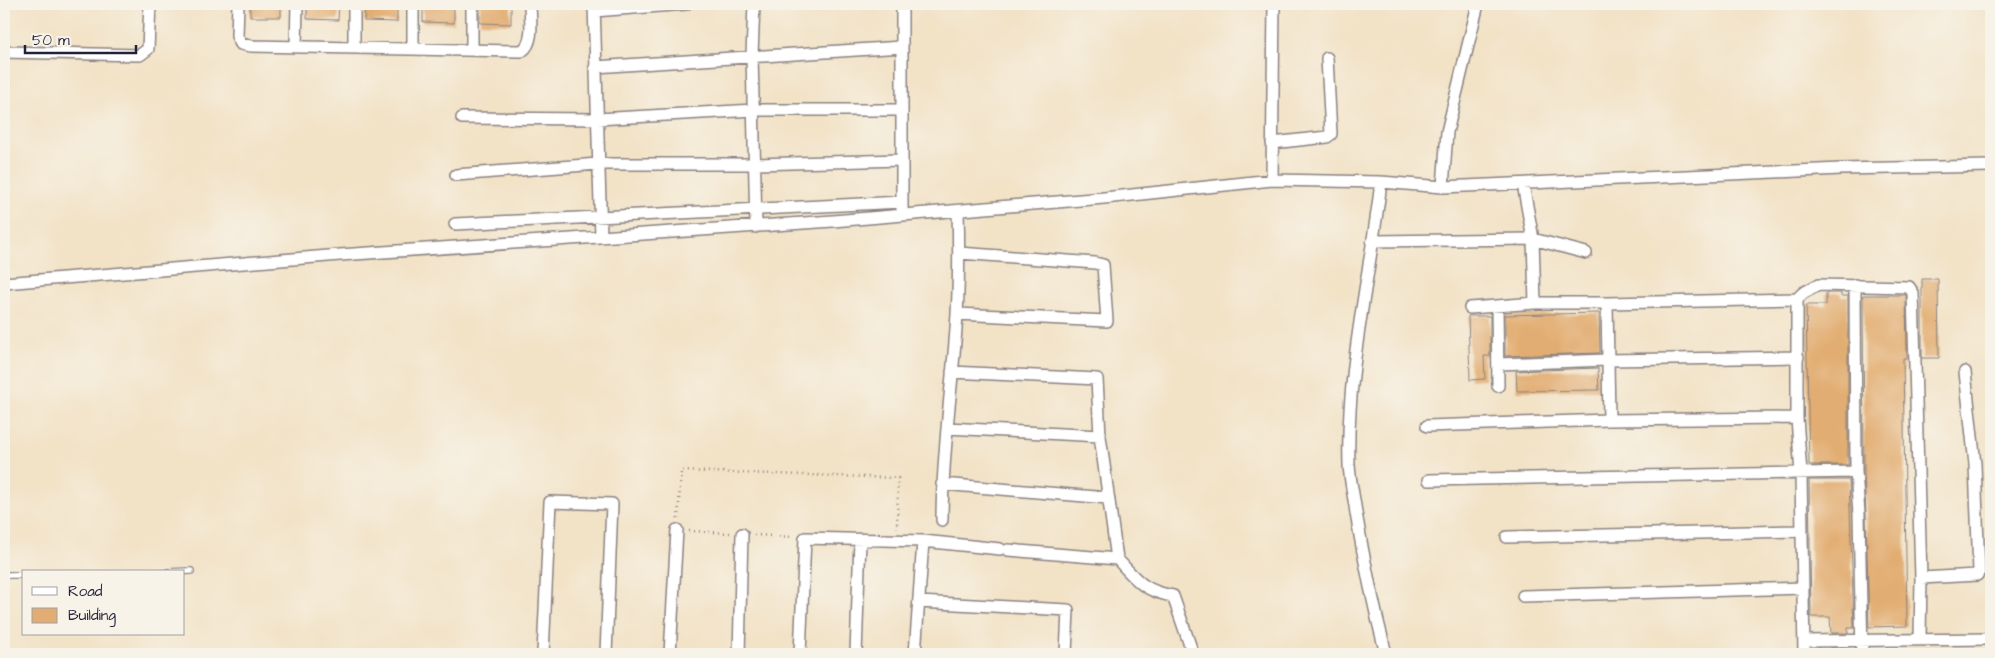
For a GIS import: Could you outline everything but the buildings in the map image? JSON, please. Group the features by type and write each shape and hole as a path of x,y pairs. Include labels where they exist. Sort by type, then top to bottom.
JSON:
{"street":[{"path":"4,52 140,55 148,48 150,4"},
{"path":"238,4 238,36 241,44 522,52 527,48 530,39 530,4"},
{"path":"296,47 297,4"},
{"path":"354,4 354,48"},
{"path":"413,4 413,49"},
{"path":"472,4 472,50"},
{"path":"601,237 594,7 686,4"},
{"path":"754,4 752,55 756,227"},
{"path":"902,4 902,215"},
{"path":"1272,180 1274,4"},
{"path":"1443,187 1447,132 1478,4"},
{"path":"595,66 902,47"},
{"path":"1272,143 1327,137 1331,134 1327,58"},
{"path":"462,118 597,119 754,110 901,110"},
{"path":"456,175 598,164 756,164 901,160"},
{"path":"4,283 350,255 958,211 1272,180 1381,182 1443,187 1841,169 1991,166"},
{"path":"1381,182 1351,400 1349,466 1372,603 1386,654"},
{"path":"1523,184 1533,239 1536,303"},
{"path":"455,224 902,202"},
{"path":"942,520 942,484 957,314 958,211"},
{"path":"1374,241 1533,239 1586,253"},
{"path":"957,314 1107,321 1103,265 959,253"},
{"path":"1856,285 1856,472 1859,514 1862,654"},
{"path":"1794,654 1804,654 1801,474 1797,418 1797,299 1803,292 1818,286 1909,287 1913,293 1921,578 1920,638"},
{"path":"1470,308 1536,303 1607,304 1797,299"},
{"path":"1607,304 1609,420"},
{"path":"1497,306 1498,386"},
{"path":"1498,364 1798,356"},
{"path":"952,372 1097,379 1100,436 1116,558 1141,584 1155,593 1173,596 1193,654"},
{"path":"1921,578 1977,575 1979,572 1975,464 1965,372"},
{"path":"1427,426 1609,420 1797,418"},
{"path":"947,428 1100,436"},
{"path":"1429,480 1856,472"},
{"path":"942,484 1108,498"},
{"path":"543,654 550,502 612,504 606,654"},
{"path":"670,654 677,530"},
{"path":"1507,537 1801,531"},
{"path":"739,654 742,534"},
{"path":"800,654 805,538 923,541 1004,550 1116,558"},
{"path":"856,654 860,540"},
{"path":"915,654 923,541"},
{"path":"1523,596 1803,588"},
{"path":"919,602 1068,610 1066,654"},
{"path":"1804,641 1920,638 1991,639"}],"lane":[{"path":"185,571 191,571"},
{"path":"4,575 22,575"}],"path":[{"path":"805,538 677,530 681,471 898,478 897,541"}]}
